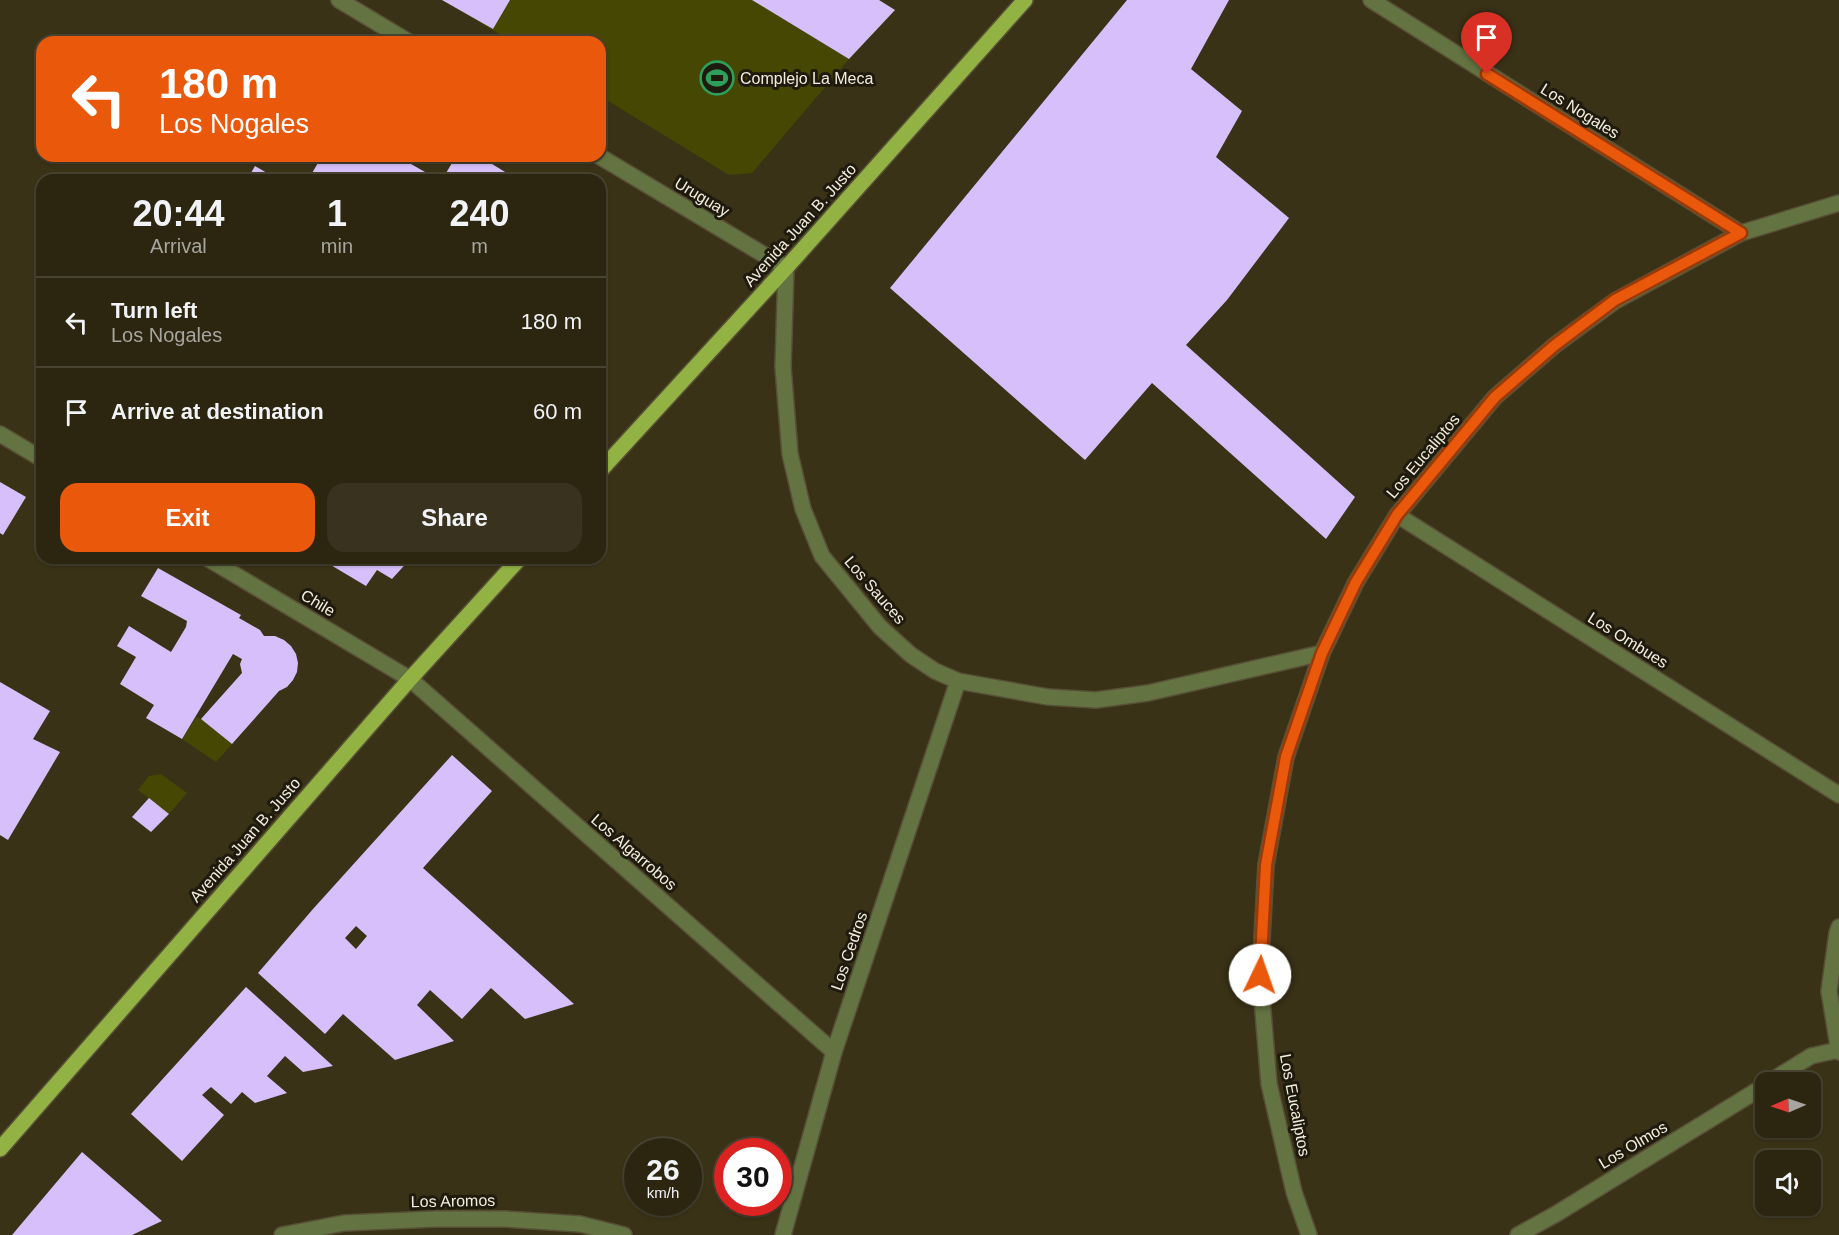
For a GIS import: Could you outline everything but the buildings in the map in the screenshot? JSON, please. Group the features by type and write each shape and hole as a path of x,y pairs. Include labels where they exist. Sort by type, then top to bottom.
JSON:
{"main road":[{"name":"Avenida Juan B. Justo","path":"606,464 786,268 1025,0"},
{"name":"Avenida Juan B. Justo","path":"0,1149 410,679 515,564"}],"street":[{"path":"339,0 399,36"},
{"name":"Los Nogales","path":"1371,0 1741,233"},
{"name":"Uruguay","path":"606,160 786,268"},
{"name":"Los Eucaliptos","path":"1309,1235 1294,1192 1269,1084 1260,975 1266,865 1286,757 1322,653 1356,582 1397,515 1495,397 1555,345 1615,300 1741,233 1839,203"},
{"name":"Los Sauces","path":"786,268 783,367 790,454 803,509 822,556 880,627 911,655 934,671 958,681 1048,697 1096,700 1148,693 1322,653"},
{"path":"0,434 36,455"},
{"name":"Los Ombues","path":"1397,515 1839,795"},
{"name":"Chile","path":"217,564 410,679"},
{"name":"Los Algarrobos","path":"410,679 834,1052"},
{"name":"Los Cedros","path":"783,1235 834,1052 958,681"},
{"path":"1838,1051 1829,992 1839,927"},
{"name":"Los Olmos","path":"1786,1072 1811,1056 1838,1051"},
{"name":"Los Olmos","path":"1518,1235 1755,1091"},
{"name":"Los Aromos","path":"282,1235 344,1223 435,1219 505,1219 580,1224 624,1235"}],"shaded area":[{"name":"Complejo La Meca","path":"442,0 879,0 895,10 849,59 752,173 729,175 606,100 606,36 503,36"},
{"path":"196,717 232,744 216,762 182,739"},
{"path":"161,774 187,793 169,814 138,790 149,776"}],"place":[{"name":"Complejo La Meca","path":"717,78"}],"route":[{"path":"1260,975 1266,865 1286,757 1322,653 1356,582 1397,515 1495,397 1555,345 1615,300 1741,233 1487,74"}]}
